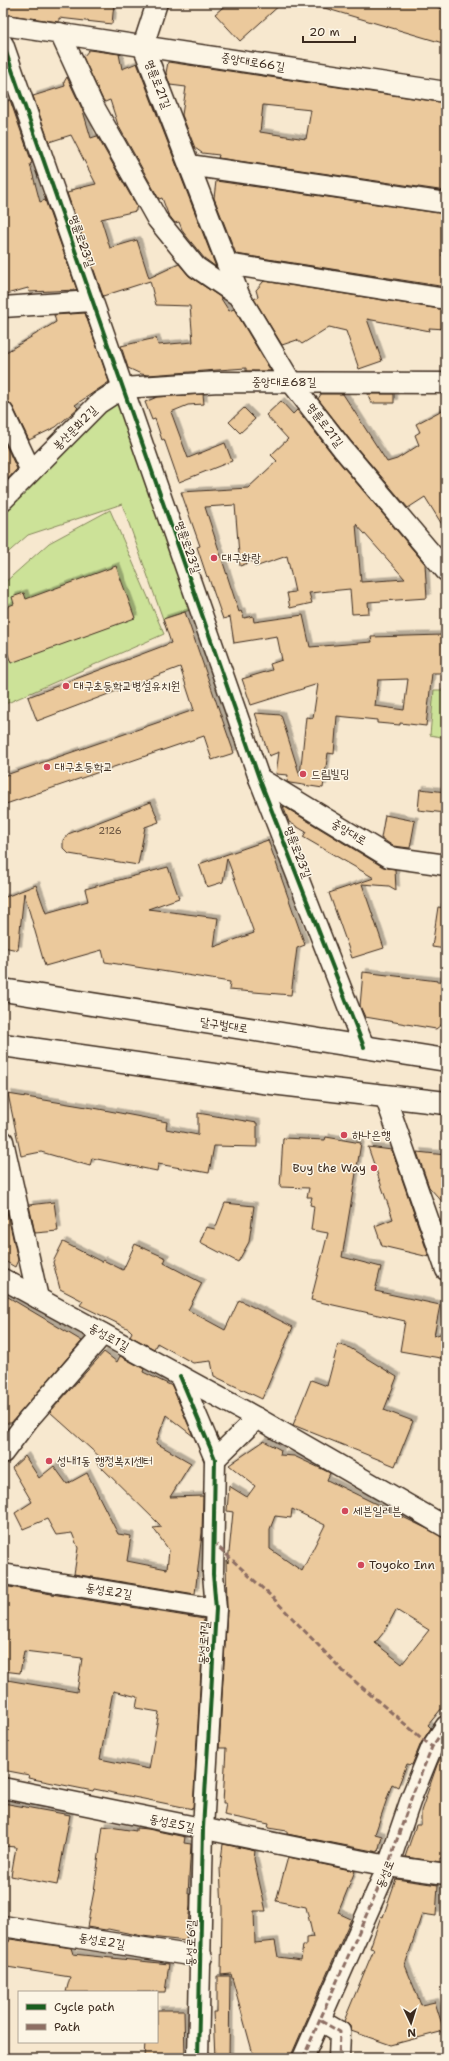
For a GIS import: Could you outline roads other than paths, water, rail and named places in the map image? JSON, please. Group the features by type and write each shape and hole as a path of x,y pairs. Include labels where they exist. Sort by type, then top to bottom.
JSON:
{"main road":[{"name":"달구벌대로","path":"3,990 364,1048 441,1055"},
{"path":"3,1045 263,1082 446,1103"}],"street":[{"name":"명륜로21길","path":"157,3 143,46 240,298 291,382 342,448 446,571"},
{"name":"중앙대로66길","path":"3,25 446,92"},
{"path":"60,33 92,103 157,219 196,267 240,298"},
{"name":"명륜로23길","path":"4,48 259,778 364,1048"},
{"path":"189,165 446,202"},
{"path":"227,264 446,299"},
{"path":"3,307 92,301"},
{"name":"중앙대로68길","path":"122,388 219,382 446,383"},
{"name":"봉산문화2길","path":"3,500 99,403 122,388"},
{"path":"3,412 31,471"},
{"name":"중앙대로","path":"259,778 389,857 446,865"},
{"path":"385,1096 446,1270"},
{"path":"3,1141 38,1298"},
{"name":"동성로1길","path":"3,1279 257,1418 446,1527"},
{"path":"7,1443 103,1334"},
{"path":"180,1376 215,1459 257,1418"},
{"name":"동성로1길","path":"203,1829 216,1609 212,1566 215,1459"},
{"name":"동성로2길","path":"3,1574 216,1609"},
{"name":"동성로","path":"303,2058 321,2021 388,1866 412,1796 426,1761 436,1740 446,1726"},
{"name":"동성로5길","path":"3,1788 388,1866"},
{"name":"동성로6길","path":"198,2058 202,1957 203,1829"},
{"path":"388,1866 446,1874"},
{"name":"동성로2길","path":"3,1926 202,1957"},
{"path":"321,2021 340,2032 339,2058"}],"place":[{"name":"대구화랑","path":"214,558"},
{"name":"대구초등학교병설유치원","path":"66,686"},
{"name":"대구초등학교","path":"47,767"},
{"name":"드림빌딩","path":"303,774"},
{"name":"하나은행","path":"344,1135"},
{"name":"Buy the Way","path":"374,1168"},
{"name":"성내1동 행정복지센터","path":"49,1461"},
{"name":"세븐일레븐","path":"345,1511"},
{"name":"Toyoko Inn","path":"361,1565"}]}
